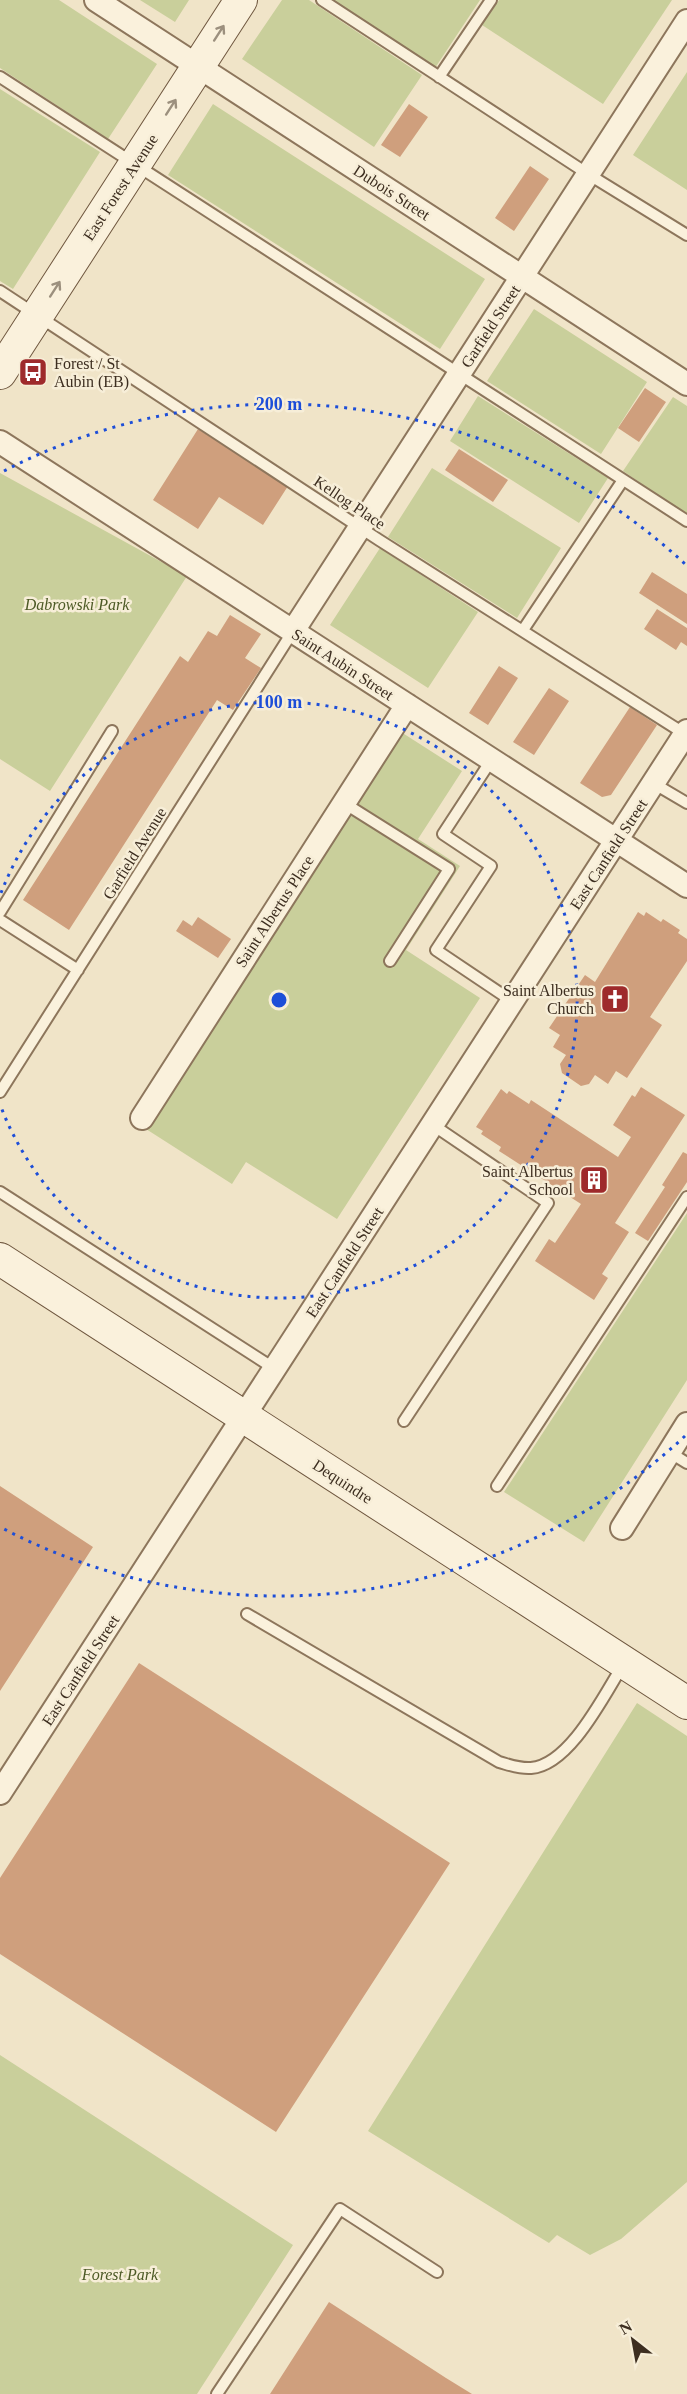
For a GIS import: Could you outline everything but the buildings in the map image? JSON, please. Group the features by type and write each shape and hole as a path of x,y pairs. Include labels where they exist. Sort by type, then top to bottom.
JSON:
{"street":[{"name":"Dubois Street","path":"96,0 687,384"},
{"name":"East Forest Avenue","path":"0,373 241,0"},
{"name":"Garfield Street","path":"293,631 687,21"},
{"name":"Saint Aubin Street","path":"0,442 687,885"},
{"name":"Saint Albertus Place","path":"142,1118 407,705"},
{"name":"East Canfield Street","path":"0,1792 686,733"},
{"name":"Dequindre","path":"0,1258 687,1703"},
{"path":"622,1528 678,1457 687,1424"}],"lane":[{"path":"322,0 588,174 687,235"},
{"path":"439,77 491,0"},
{"path":"0,77 687,521"},
{"name":"Kellog Place","path":"0,291 360,526 686,733"},
{"path":"524,630 623,480"},
{"name":"Garfield Avenue","path":"0,1092 293,631"},
{"path":"0,912 4,895 112,731"},
{"path":"492,759 443,834 491,866 436,950 512,1001"},
{"path":"653,783 687,804"},
{"path":"344,803 449,869 390,961"},
{"path":"0,920 78,970"},
{"path":"404,1421 548,1203 432,1125"},
{"path":"0,1192 275,1369"},
{"path":"497,1486 687,1197"},
{"path":"247,1614 499,1762 514,1767 534,1768 550,1761 571,1746 625,1663"},
{"path":"217,2394 340,2209 437,2272"}],"green space":[{"path":"0,0 59,0 157,64 108,139 0,68"},
{"path":"140,0 189,0 175,22"},
{"path":"282,0 309,0 422,75 374,147 242,59"},
{"path":"332,0 480,0 435,68"},
{"path":"499,0 672,0 603,104 482,25"},
{"path":"687,72 687,190 633,155"},
{"path":"0,89 100,152 13,289 0,281"},
{"path":"213,104 485,279 440,349 168,175"},
{"path":"534,309 647,382 601,454 487,381"},
{"path":"478,396 608,478 579,523 450,441"},
{"path":"673,397 687,406 687,515 623,471"},
{"path":"432,468 561,548 517,618 388,537"},
{"name":"Dabrowski Park","path":"0,473 187,576 50,791 0,759"},
{"path":"380,548 478,612 428,688 330,625"},
{"path":"401,732 462,771 418,839 460,866 406,950 480,998 337,1219 246,1162 232,1184 146,1129"},
{"path":"687,1213 687,1380 584,1542 504,1492"},
{"path":"637,1703 687,1736 687,2182 621,2239 590,2255 557,2235 549,2243 368,2131"},
{"name":"Forest Park","path":"0,2055 293,2245 197,2394 0,2394"}],"place":[{"name":"Forest / St Aubin (EB)","path":"33,372"},
{"name":"Saint Albertus Church","path":"615,999"},
{"name":"Saint Albertus School","path":"594,1180"}]}
